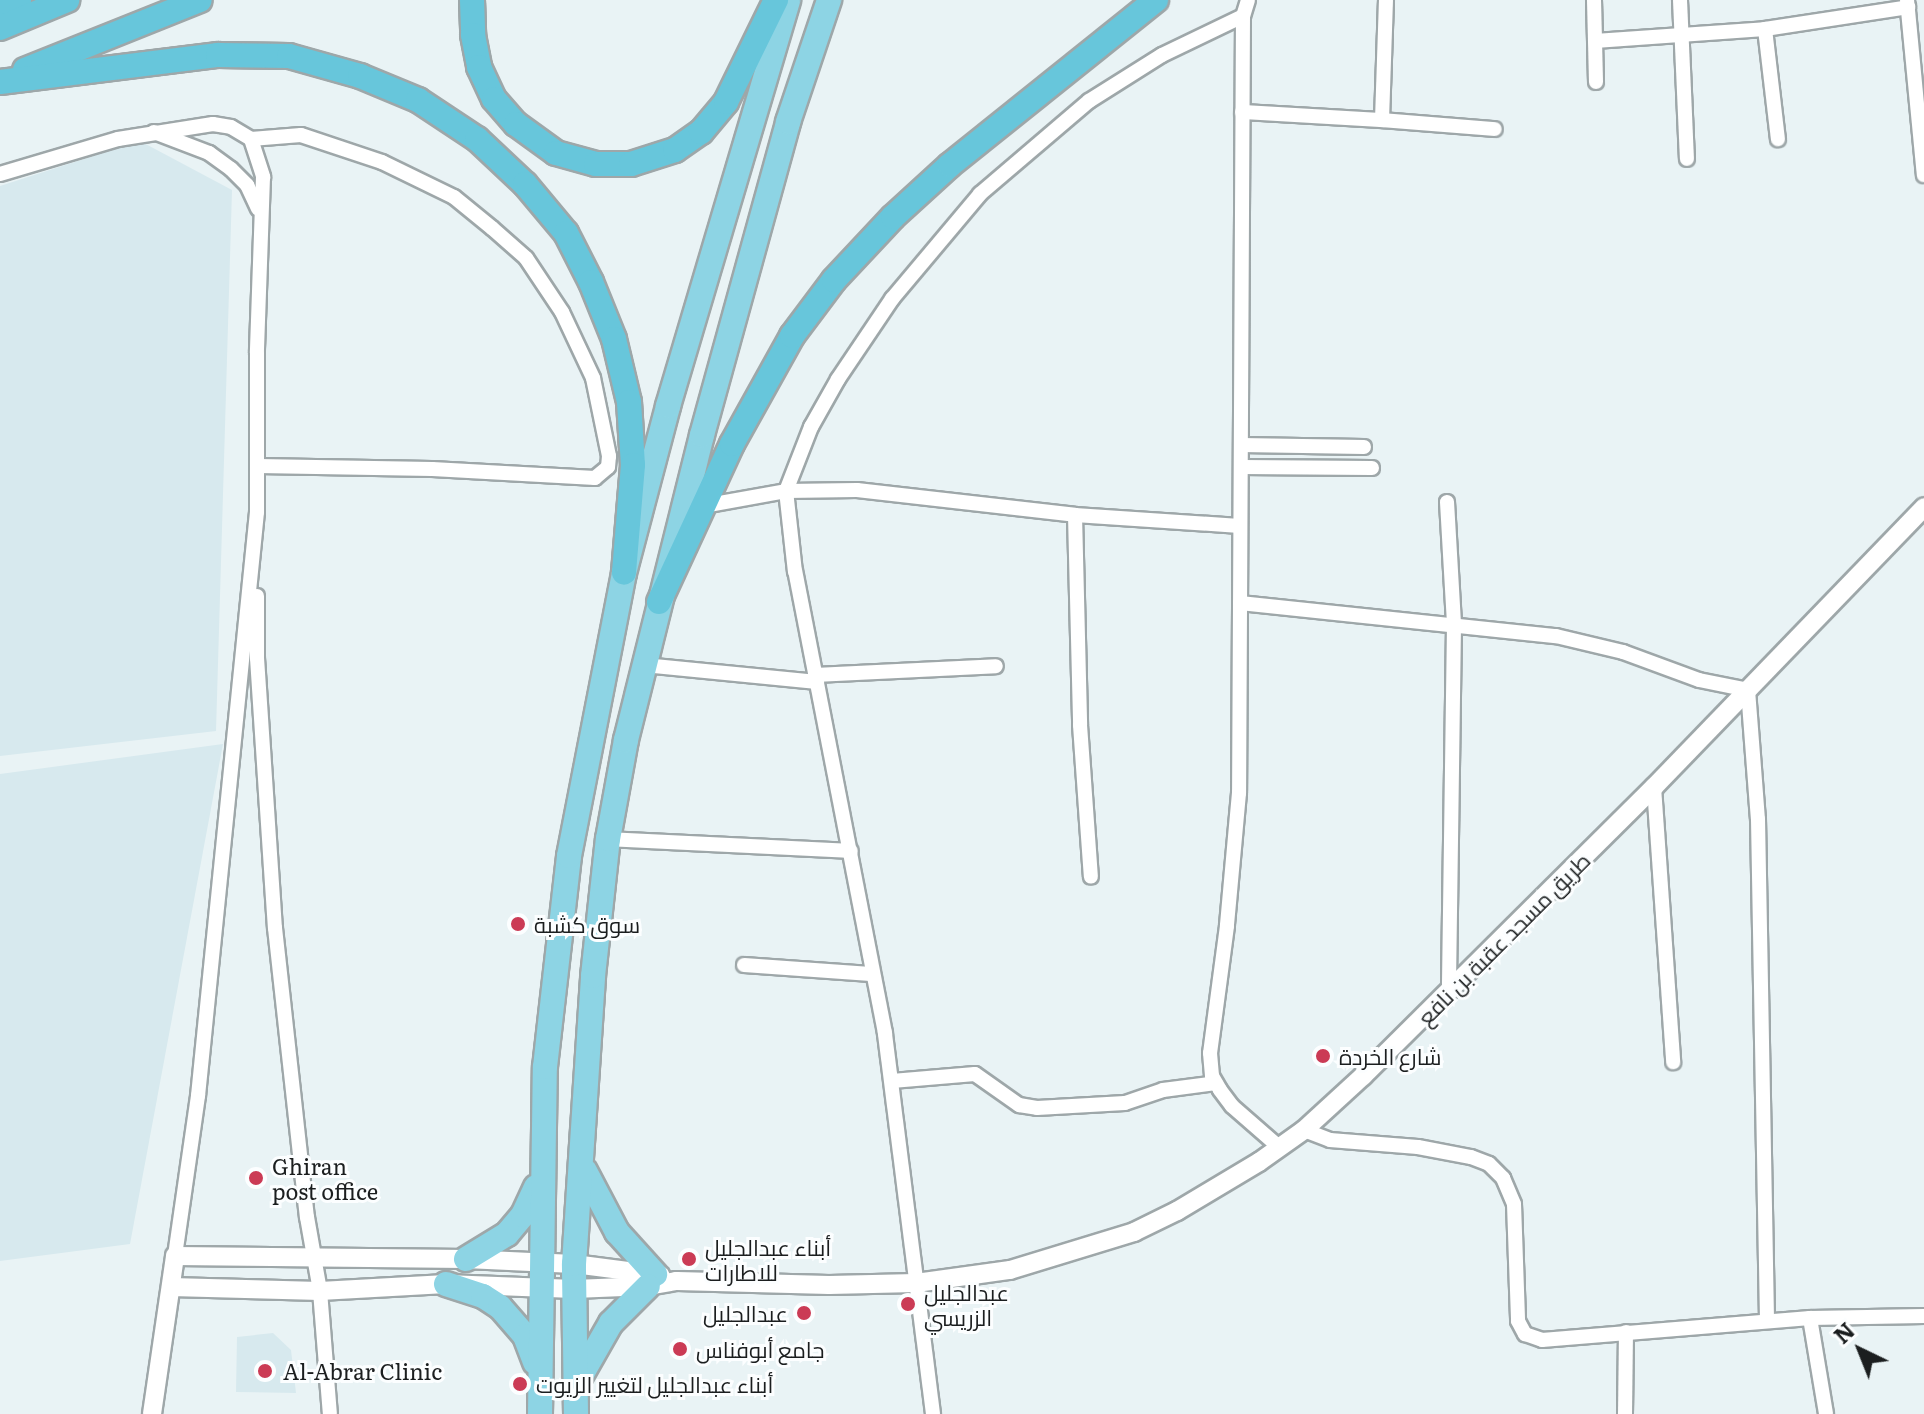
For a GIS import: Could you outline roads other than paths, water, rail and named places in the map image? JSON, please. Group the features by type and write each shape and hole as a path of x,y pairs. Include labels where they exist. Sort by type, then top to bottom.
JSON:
{"highway":[{"path":"0,11 19,0"},
{"path":"0,28 67,0"},
{"path":"0,81 200,0"},
{"path":"472,0 473,35 479,67 494,99 516,124 556,153 596,164 631,164 675,150 701,132 726,102 776,0"},
{"path":"659,602 702,506 785,348 834,280 893,217 950,165 1156,0"},
{"path":"0,81 218,55 289,56 360,76 418,100 477,139 525,184 566,233 591,282 614,339 629,402 633,465 624,573"}],"main road":[{"path":"540,1414 539,1275 545,1067 569,856 624,573 668,406 788,0"},
{"path":"576,1414 574,1264 583,1165 593,976 608,839 659,602 784,137 829,0"},
{"path":"577,1385 611,1323 660,1280 612,1224 583,1165"},
{"path":"466,1259 488,1249 523,1215 541,1169"},
{"path":"446,1284 483,1296 514,1320 525,1336 538,1373"}],"street":[{"path":"1248,0 1243,16 1239,793 1227,926 1210,1053 1216,1083 1232,1106 1279,1147"},
{"path":"1382,120 1386,0"},
{"path":"1594,0 1596,82"},
{"path":"1680,0 1687,159"},
{"path":"1595,41 1765,29 1907,3 1924,175"},
{"path":"933,1414 892,1081 851,851 795,572 786,491 811,427 838,379 892,299 980,194 1089,101 1162,55 1243,16"},
{"path":"1765,29 1778,139"},
{"path":"1242,112 1495,129"},
{"path":"0,174 72,150 151,131 213,124 231,127 251,139 301,135 382,162 454,197 526,258 562,312 593,378 609,456 608,467 595,478 432,469 258,466"},
{"path":"151,131 209,153 231,169 257,202 262,229"},
{"path":"251,139 263,177 257,353 257,658 275,928 307,1217 320,1291 330,1414"},
{"path":"1241,445 1364,447"},
{"path":"1241,467 1372,468"},
{"path":"702,506 786,491 857,490 1075,515 1240,526"},
{"path":"1447,502 1454,625 1449,993"},
{"name":"طريق مسجد عقبة بن نافع","path":"539,1275 574,1289 660,1280 798,1285 916,1283 1010,1270 1134,1232 1210,1193 1304,1130 1449,993 1654,787 1924,507"},
{"path":"152,1414 198,1096 257,512"},
{"path":"1075,515 1080,725 1091,877"},
{"path":"1240,603 1556,636 1623,652 1699,680 1748,690 1758,819 1767,1321"},
{"path":"644,665 816,679 996,666"},
{"path":"1654,787 1673,1062"},
{"path":"608,839 851,851"},
{"path":"744,965 871,974"},
{"path":"892,1081 975,1074 1019,1105 1037,1108 1125,1103 1163,1090 1216,1083"},
{"path":"1304,1130 1330,1140 1418,1147 1471,1157 1489,1164 1503,1178 1514,1204 1518,1321 1525,1334 1542,1340 1810,1318 1924,1316"},
{"path":"175,1256 466,1259 539,1275"},
{"name":"طريق مسجد عقبة بن نافع","path":"539,1275 574,1264 660,1280"},
{"path":"171,1287 320,1291 539,1275"},
{"path":"1810,1318 1826,1414"},
{"path":"1625,1414 1626,1332"}],"place":[{"name":"سوق كشبة","path":"518,924"},
{"name":"شارع الخردة","path":"1323,1056"},
{"name":"Ghiran post office","path":"256,1178"},
{"name":"أبناء عبدالجليل للاطارات","path":"689,1259"},
{"name":"عبدالجليل الزريسي","path":"908,1304"},
{"name":"عبدالجليل","path":"804,1313"},
{"name":"جامع أبوفناس","path":"680,1349"},
{"name":"Al-Abrar Clinic","path":"265,1371"},
{"name":"أبناء عبدالجليل لتغيير الزيوت","path":"520,1384"}]}
